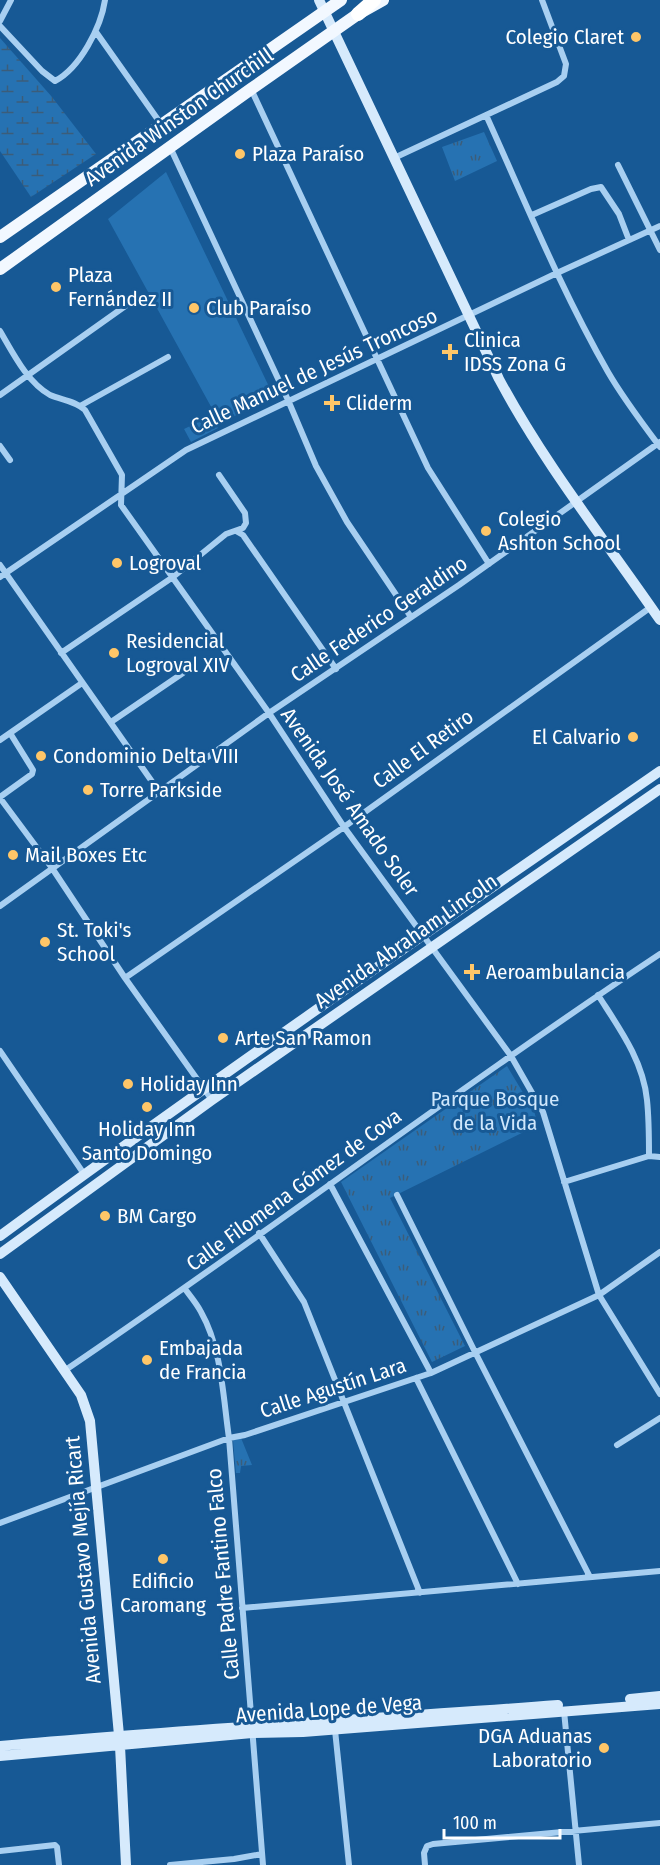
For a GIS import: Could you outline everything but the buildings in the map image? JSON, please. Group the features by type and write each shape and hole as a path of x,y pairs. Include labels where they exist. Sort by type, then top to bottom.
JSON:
{"highway":[{"path":"358,14 374,0"}],"main road":[{"name":"Avenida Winston Churchill","path":"0,237 161,124 322,6 341,0"},
{"name":"Avenida Winston Churchill","path":"0,269 333,31 383,0"},
{"path":"322,6 469,316 523,424 575,502 660,620"},
{"name":"Avenida Abraham Lincoln","path":"0,1236 84,1174 423,935 660,771"},
{"name":"Avenida Abraham Lincoln","path":"0,1254 212,1100 660,789"},
{"name":"Avenida Gustavo Mejía Ricart","path":"0,1277 81,1395 90,1421 119,1740 126,1865"},
{"name":"Avenida Lope de Vega","path":"252,1730 335,1730 563,1708 660,1696"},
{"name":"Avenida Lope de Vega","path":"0,1746 119,1740 393,1718 660,1704"},
{"name":"Avenida Lope de Vega","path":"0,1756 119,1740"}],"street":[{"path":"0,21 12,0"},
{"path":"0,26 55,82 76,61 96,32 105,0"},
{"path":"394,158 557,82 564,76 566,64 542,0"},
{"path":"96,32 161,124"},
{"path":"251,89 428,468 489,564"},
{"path":"486,115 557,273 609,374 659,444"},
{"path":"170,146 288,400 316,466 347,522 411,617"},
{"path":"618,165 660,250"},
{"path":"532,215 591,189 602,188 619,214 629,240"},
{"name":"Calle Manuel de Jesús Troncoso","path":"3,575 186,450 660,226"},
{"path":"0,395 138,297"},
{"path":"0,331 28,375 47,393 80,406 168,357"},
{"name":"Avenida José Amado Soler","path":"80,406 117,462 123,477 121,505 269,714 344,826 511,1056 543,1112 599,1295 660,1394"},
{"name":"Calle Federico Geraldino","path":"0,906 269,714 489,564 659,444"},
{"path":"0,446 10,460"},
{"path":"61,653 173,577 226,534 243,528 247,518 219,475"},
{"path":"236,531 243,535 336,669"},
{"path":"0,565 3,575 160,793"},
{"name":"Calle El Retiro","path":"125,978 344,826 651,607"},
{"path":"111,722 183,673"},
{"path":"0,740 82,683"},
{"path":"10,734 33,770 32,774 0,798 52,868 125,978 212,1100"},
{"name":"Calle Filomena Gómez de Cova","path":"64,1371 185,1289 260,1233 598,995 660,954"},
{"path":"598,995 628,1041 642,1075 647,1099 649,1156"},
{"path":"0,1052 84,1174"},
{"path":"564,1182 649,1156 660,1157"},
{"path":"330,1184 431,1373"},
{"path":"398,1195 590,1578"},
{"path":"260,1233 304,1302 420,1593"},
{"name":"Calle Agustín Lara","path":"0,1523 229,1438 245,1435 431,1373 599,1295 660,1252"},
{"name":"Calle Padre Fantino Falco","path":"185,1289 201,1311 212,1338 229,1438 263,1865"},
{"path":"416,1378 518,1584"},
{"path":"617,1445 660,1418"},
{"path":"242,1608 660,1571"},
{"path":"563,1708 579,1865"},
{"path":"335,1730 349,1865"},
{"path":"425,1865 424,1853 427,1846 433,1844 660,1823"},
{"path":"0,1851 55,1845 59,1865"},
{"path":"170,1865 262,1854"}],"green space":[{"path":"0,38 52,97 96,154 31,197 0,151"},
{"path":"484,132 497,161 455,181 442,147"},
{"name":"Club Paraíso","path":"166,172 274,397 220,423 108,219"},
{"path":"211,416 218,428 191,442 184,429"},
{"name":"Parque Bosque de la Vida","path":"507,1066 534,1111 538,1125 390,1198 465,1346 432,1362 341,1182"},
{"path":"241,1438 252,1465 241,1466 240,1473 236,1473 233,1440"}],"place":[{"name":"Colegio Claret","path":"636,37"},
{"name":"Plaza Paraíso","path":"240,154"},
{"name":"Plaza Fernández II","path":"56,287"},
{"name":"Club Paraíso","path":"194,308"},
{"name":"Clinica IDSS Zona G","path":"450,352"},
{"name":"Cliderm","path":"332,403"},
{"name":"Colegio Ashton School","path":"486,531"},
{"name":"Logroval","path":"117,563"},
{"name":"Residencial Logroval XIV","path":"114,653"},
{"name":"El Calvario","path":"633,737"},
{"name":"Condominio Delta VIII","path":"41,756"},
{"name":"Torre Parkside","path":"88,790"},
{"name":"Mail Boxes Etc","path":"13,855"},
{"name":"St. Toki's School","path":"45,942"},
{"name":"Aeroambulancia","path":"472,972"},
{"name":"Arte San Ramon","path":"223,1038"},
{"name":"Holiday Inn","path":"128,1084"},
{"name":"Holiday Inn Santo Domingo","path":"147,1107"},
{"name":"BM Cargo","path":"105,1216"},
{"name":"Embajada de Francia","path":"147,1360"},
{"name":"Edificio Caromang","path":"163,1559"},
{"name":"DGA Aduanas Laboratorio","path":"604,1748"}]}
